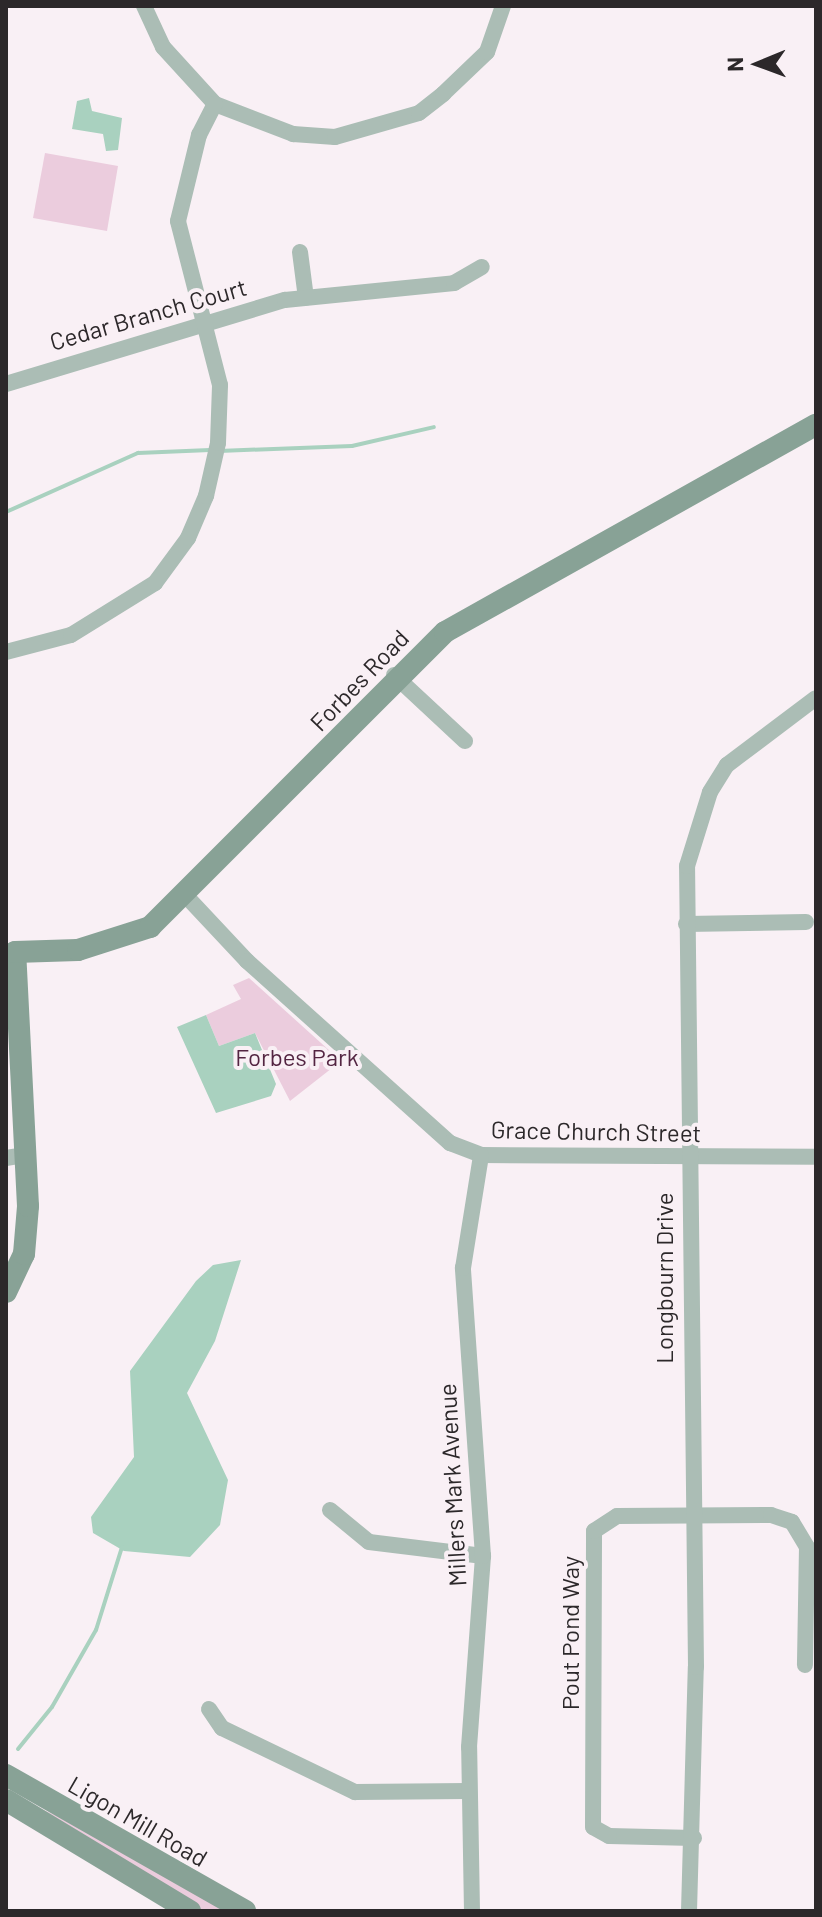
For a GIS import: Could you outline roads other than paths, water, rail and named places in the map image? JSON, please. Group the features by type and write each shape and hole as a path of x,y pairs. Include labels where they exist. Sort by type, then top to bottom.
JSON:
{"street":[{"path":"144,6 163,47 215,104 293,134 335,137 380,127 419,113 476,65 503,6"},
{"path":"6,652 71,635 116,613 155,583 188,538 218,443 220,385 178,221 199,135 215,104"},
{"path":"300,252 306,298"},
{"name":"Cedar Branch Court","path":"6,384 205,322 306,298 454,283 482,267"},
{"name":"Forbes Road","path":"10,953 118,942 187,897 394,675 445,632 816,425"},
{"path":"394,675 465,741"},
{"name":"Longbourn Drive","path":"689,1911 694,1838 686,924 690,851 710,792 752,741 816,698"},
{"name":"Grace Church Street","path":"187,897 428,1131 481,1155 816,1157"},
{"path":"686,924 806,922"},
{"path":"6,1292 24,1254 15,1156 10,953"},
{"name":"Millers Mark Avenue","path":"472,1911 467,1791 483,1556 463,1268 481,1155"},
{"path":"330,1510 369,1542 483,1556"},
{"name":"Pout Pond Way","path":"694,1838 609,1836 593,1827 594,1531 617,1516 771,1515 792,1522 811,1557 805,1665"},
{"path":"209,1709 222,1728 355,1792 467,1791"},
{"name":"Ligon Mill Road","path":"6,1775 245,1911"},
{"name":"Ligon Mill Road","path":"6,1800 190,1911"}],"waterway":[{"path":"219,451 352,446 434,427"},
{"path":"6,512 138,453 210,450"},
{"path":"18,1749 52,1707 96,1630 122,1547"}],"park label":[{"name":"Forbes Park","path":"297,1057"}]}
